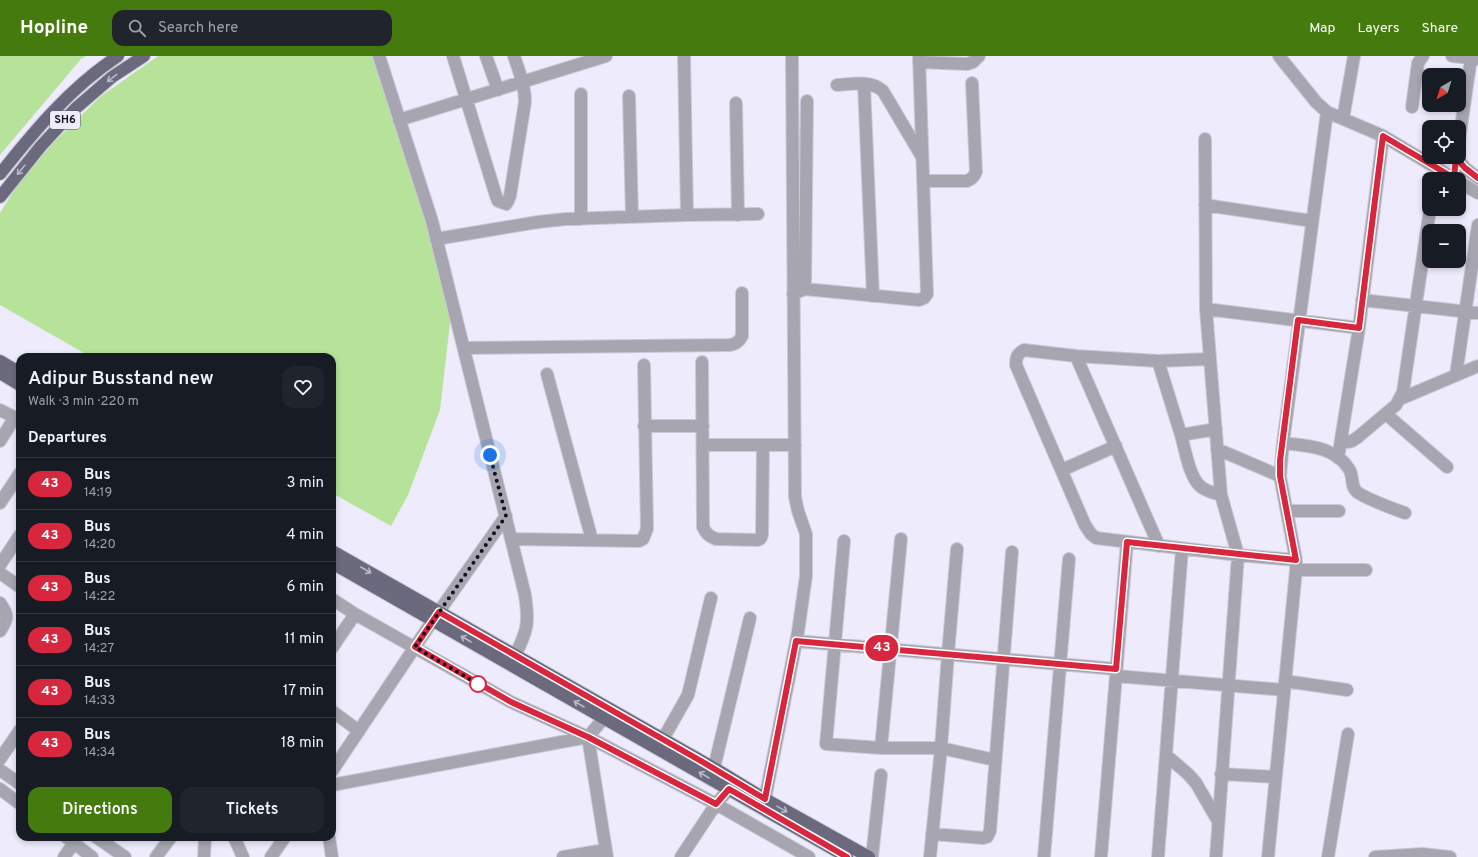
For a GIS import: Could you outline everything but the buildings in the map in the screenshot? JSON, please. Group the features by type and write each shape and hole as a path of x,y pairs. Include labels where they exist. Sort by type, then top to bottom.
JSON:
{"main road":[{"name":"SH6","path":"0,174 30,136 66,98 103,65 118,56"},
{"name":"SH6","path":"0,197 41,146 76,108 112,77 144,56"},
{"path":"0,361 16,371"},
{"path":"0,373 16,383"},
{"path":"336,554 604,718 847,857"},
{"path":"336,565 515,655 714,768 765,799 870,857"}],"street":[{"path":"379,56 436,239 525,595 528,611 528,626 523,641 515,655"},
{"path":"453,56 496,196 498,201 506,204 510,196 525,102 523,82 514,56"},
{"path":"486,56 498,90"},
{"path":"399,120 606,56"},
{"path":"684,56 687,215"},
{"path":"765,799 796,641 806,576 806,534 798,511 795,496 792,56"},
{"path":"793,294 805,289 919,300 924,298 927,294 919,59 967,64 973,62 979,56"},
{"path":"1279,56 1316,102 1327,112 1383,136 1434,172"},
{"path":"1343,119 1354,56"},
{"path":"1412,107 1418,63 1423,56"},
{"path":"1452,56 1474,59 1463,120"},
{"path":"924,181 967,181 972,180 976,172 972,83"},
{"path":"864,84 873,296"},
{"path":"837,85 871,84 884,91 923,159"},
{"path":"581,94 581,219"},
{"path":"629,96 632,217"},
{"path":"805,289 807,101"},
{"path":"736,103 738,214"},
{"path":"1268,857 1296,565 1280,476 1298,320 1327,112"},
{"path":"1338,458 1359,328 1383,136"},
{"path":"1206,139 1206,309 1221,495 1238,555 1216,857"},
{"path":"1462,164 1478,178"},
{"path":"1466,186 1478,193"},
{"path":"1205,205 1312,221"},
{"path":"436,239 538,222 632,217 758,214"},
{"path":"1341,443 1352,441 1358,437 1396,405 1404,392 1429,216"},
{"path":"1456,375 1478,225"},
{"path":"464,348 736,344 742,336 742,293"},
{"path":"1362,300 1478,313"},
{"path":"1206,309 1359,328"},
{"path":"1210,359 1158,361 1076,356 1024,350 1019,353 1016,358 1016,365 1087,530 1096,538 1102,539 1238,555 1296,565 1366,570"},
{"path":"1076,356 1159,546"},
{"path":"1158,361 1195,480 1206,490 1221,495"},
{"path":"702,362 703,527 705,532 710,537 716,539 757,540 760,538 763,531 763,445"},
{"path":"512,539 639,541 644,539 646,534 644,364"},
{"path":"1400,399 1478,366"},
{"path":"548,374 592,540"},
{"path":"0,410 16,418"},
{"path":"1386,414 1447,467"},
{"path":"0,441 16,421"},
{"path":"644,426 703,426"},
{"path":"1181,435 1216,429"},
{"path":"1283,443 1325,450 1338,458 1349,468 1352,474 1353,485 1358,493 1405,513"},
{"path":"703,445 795,445"},
{"path":"1062,470 1116,446"},
{"path":"1217,449 1280,476"},
{"path":"0,503 16,479"},
{"path":"1287,511 1339,511"},
{"path":"336,765 436,616 506,516"},
{"path":"881,748 901,539"},
{"path":"0,564 16,541"},
{"path":"844,541 826,744 881,748 941,748 995,760"},
{"path":"1101,857 1127,542"},
{"path":"1158,857 1182,548"},
{"path":"930,857 941,748 957,549"},
{"path":"932,834 983,838 989,834 1012,552"},
{"path":"1044,857 1069,559"},
{"path":"0,573 16,584"},
{"path":"663,739 688,695 711,598"},
{"path":"336,602 511,702 588,737 716,804 809,857 820,841"},
{"path":"0,603 5,609 7,617 6,622 0,631"},
{"path":"336,642 356,614"},
{"path":"714,768 750,618"},
{"path":"796,641 1060,663 1172,681 1228,686 1284,686 1347,690"},
{"path":"336,714 359,731"},
{"path":"336,784 588,737 604,718"},
{"path":"1328,857 1348,734"},
{"path":"0,758 16,736"},
{"path":"563,857 606,853 588,737"},
{"path":"1166,755 1196,782 1218,820"},
{"path":"0,770 16,781"},
{"path":"1221,774 1276,777"},
{"path":"870,857 881,775"},
{"path":"0,789 16,801"},
{"path":"681,857 716,804 729,789"},
{"path":"64,857 70,841"},
{"path":"71,841 92,857"},
{"path":"102,841 125,857"},
{"path":"156,857 167,841"},
{"path":"204,857 205,841"},
{"path":"236,841 243,857"},
{"path":"270,857 282,841"},
{"path":"330,841 332,857"},
{"path":"1375,857 1422,854 1450,857"}],"green space":[{"path":"0,56 86,56 81,59 0,155"},
{"path":"158,56 383,56 453,297 440,410 408,495 391,526 336,495 336,353 84,353 0,305 0,213 16,187 52,144 100,97"}],"bus line":[{"name":"43","path":"847,857 729,789 716,804 588,737 511,702 415,647 439,612 765,799 796,641 1116,669 1127,542 1296,560 1280,476 1280,461 1298,320 1359,328 1383,136 1454,178 1456,158 1465,168 1478,178"}],"route":[{"path":"478,684 483,687 415,647 506,516 490,455"}]}
